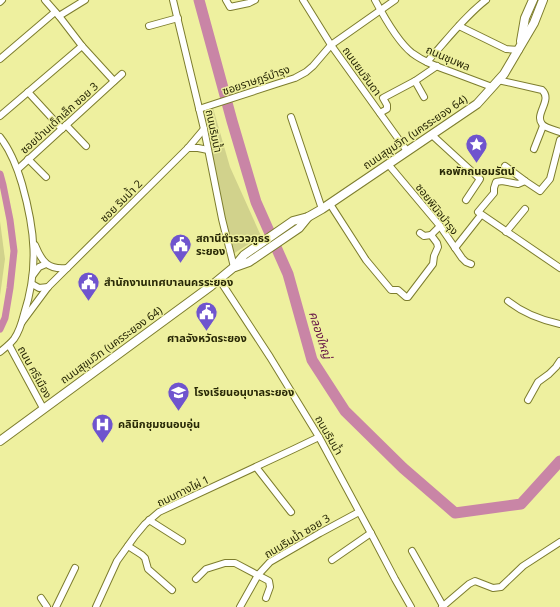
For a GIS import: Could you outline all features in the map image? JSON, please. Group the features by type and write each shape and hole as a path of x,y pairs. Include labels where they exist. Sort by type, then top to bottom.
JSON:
{"street":[{"path":"45,0 82,46 114,81"},
{"path":"0,59 57,14 85,0"},
{"name":"ถนนริมน้ำ","path":"173,0 204,129 222,219 234,267"},
{"path":"226,0 230,7 249,4 255,0"},
{"name":"ถนนยมจินดา","path":"303,0 331,45 407,151"},
{"name":"ถนนชุมพล","path":"375,0 397,36 412,53 427,62 492,87"},
{"name":"ซอยราษฎร์บำรุง","path":"199,109 295,78 306,72 331,45 395,0"},
{"path":"427,62 478,3 486,0"},
{"name":"ถนนสุขุมวิท (นครระยอง 64)","path":"519,50 525,18 532,0"},
{"name":"ถนนสุขุมวิท (นครระยอง 64)","path":"0,441 219,279 234,267 244,255 293,221 308,217 330,204 477,104 504,74 534,23 543,0"},
{"path":"149,26 178,18"},
{"path":"459,26 506,49 519,50"},
{"path":"0,116 82,46"},
{"path":"380,113 387,109 383,98 437,66"},
{"name":"ซอยบ้านเด็กเล็ก ซอย 3","path":"18,169 122,74"},
{"path":"415,80 424,97"},
{"path":"498,80 542,90 545,93 546,97 540,117 543,126 534,149"},
{"path":"28,92 86,146"},
{"path":"291,117 322,209"},
{"path":"543,126 560,132"},
{"name":"ซอย ริมน้ำ 2","path":"22,322 48,287 188,148 204,129"},
{"path":"432,135 480,179 466,200"},
{"path":"0,137 18,169 25,194 34,243 33,275 29,300 22,322 14,338 9,345 0,352"},
{"path":"505,166 540,191 550,179 560,140"},
{"path":"188,148 208,150"},
{"path":"28,159 46,177"},
{"name":"ซอยพินิจบำรุง","path":"388,164 440,226 462,258 471,264"},
{"path":"525,181 518,184 502,181 496,182 494,193 478,212 560,268"},
{"path":"330,204 366,260 391,290 398,290 406,297 433,264 438,243 431,235"},
{"path":"506,232 524,209"},
{"path":"455,248 481,214"},
{"name":"ถนนสุขุมวิท (นครระยอง 64)","path":"234,267 249,262 299,228 308,217"},
{"path":"420,233 424,236 431,235 440,226"},
{"path":"34,243 44,262 55,270 57,278"},
{"path":"33,275 39,267 49,265 60,269 68,268"},
{"name":"ถนนริมน้ำ","path":"219,279 319,437 395,579 412,607"},
{"path":"32,284 39,288 48,287"},
{"path":"508,301 534,316 560,324"},
{"name":"ถนน ศรีเมือง","path":"9,345 43,408"},
{"path":"528,400 538,382 549,374 560,360"},
{"name":"ถนนทางไผ่ 1","path":"96,607 117,561 135,536 149,520 159,512 319,437"},
{"path":"256,467 291,512"},
{"name":"ถนนริมน้ำ ซอย 3","path":"240,607 258,575 270,562 359,512"},
{"path":"149,520 182,541"},
{"path":"332,560 371,534"},
{"path":"412,551 442,606 469,584 475,581 494,588 501,587 523,566 560,542"},
{"path":"128,546 145,558 148,569 172,590"},
{"path":"196,579 206,569 225,563 235,562 266,579 270,584 266,598"},
{"path":"64,607 57,605 75,568"},
{"path":"41,598 47,607"}],"green space":[{"path":"213,108 230,167 261,236 233,254 223,215 202,111"},
{"path":"0,221 5,259 0,296"}],"waterway":[{"name":"คลองใหญ่","path":"199,0 256,202 288,274 312,360 345,411 403,468 455,513 521,504 560,461"},
{"path":"0,174 10,220 14,251 5,318 0,329"}],"place":[{"name":"หอพักถนอมรัตน์","path":"477,164"},
{"name":"สถานีตำรวจภูธร ระยอง","path":"181,264"},
{"name":"สำนักงานเทศบาลนครระยอง","path":"89,302"},
{"name":"ศาลจังหวัดระยอง","path":"207,332"},
{"name":"โรงเรียนอนุบาลระยอง","path":"178,412"},
{"name":"คลินิกชุมชนอบอุ่น","path":"102,444"}]}
